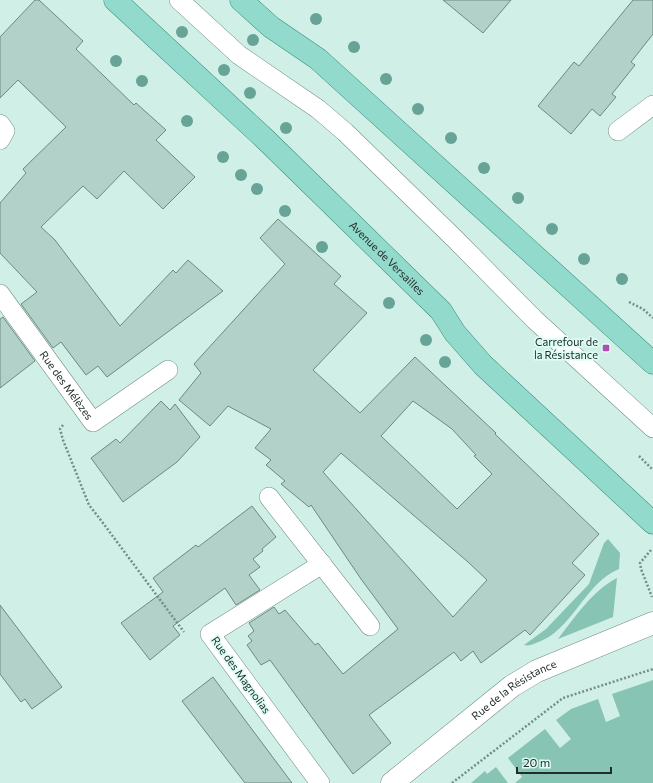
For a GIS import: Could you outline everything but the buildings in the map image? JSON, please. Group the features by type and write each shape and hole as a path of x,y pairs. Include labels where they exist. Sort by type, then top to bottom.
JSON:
{"main road":[{"name":"Avenue de Versailles","path":"115,0 265,139 441,311 455,333 483,365 653,522"},
{"path":"241,0 270,27 318,59 653,363"}],"street":[{"name":"Rue de la Résistance","path":"392,783 512,686 537,671 653,623"}],"lane":[{"path":"179,0 239,55 318,109 345,132 455,239 535,320 653,428"},
{"path":"618,130 653,105"},
{"path":"0,124 5,131 0,140"},
{"name":"Rue des Mélèzes","path":"0,294 93,422 168,370"},
{"path":"269,497 370,626"},
{"name":"Rue des Magnolias","path":"320,783 210,634 322,564"}],"path":[{"path":"83,408 66,421 60,429 89,505 191,640 210,634"},
{"path":"639,456 653,470"},
{"path":"653,549 640,563 653,598"},
{"path":"452,783 563,698 653,670"}],"green space":[{"path":"608,539 620,553 619,569 596,585 560,628 549,637 530,645 524,645 546,629 589,584 604,543"},
{"path":"617,578 613,617 558,639 592,597 608,583"},
{"path":"653,680 653,783 515,783 522,777 508,758 545,729 560,748 571,739 556,720 571,709 598,699 606,722 620,716 612,694"},
{"path":"496,767 508,783 471,783 485,771 487,774"}],"place":[{"name":"Carrefour de la Résistance","path":"606,348"}]}
